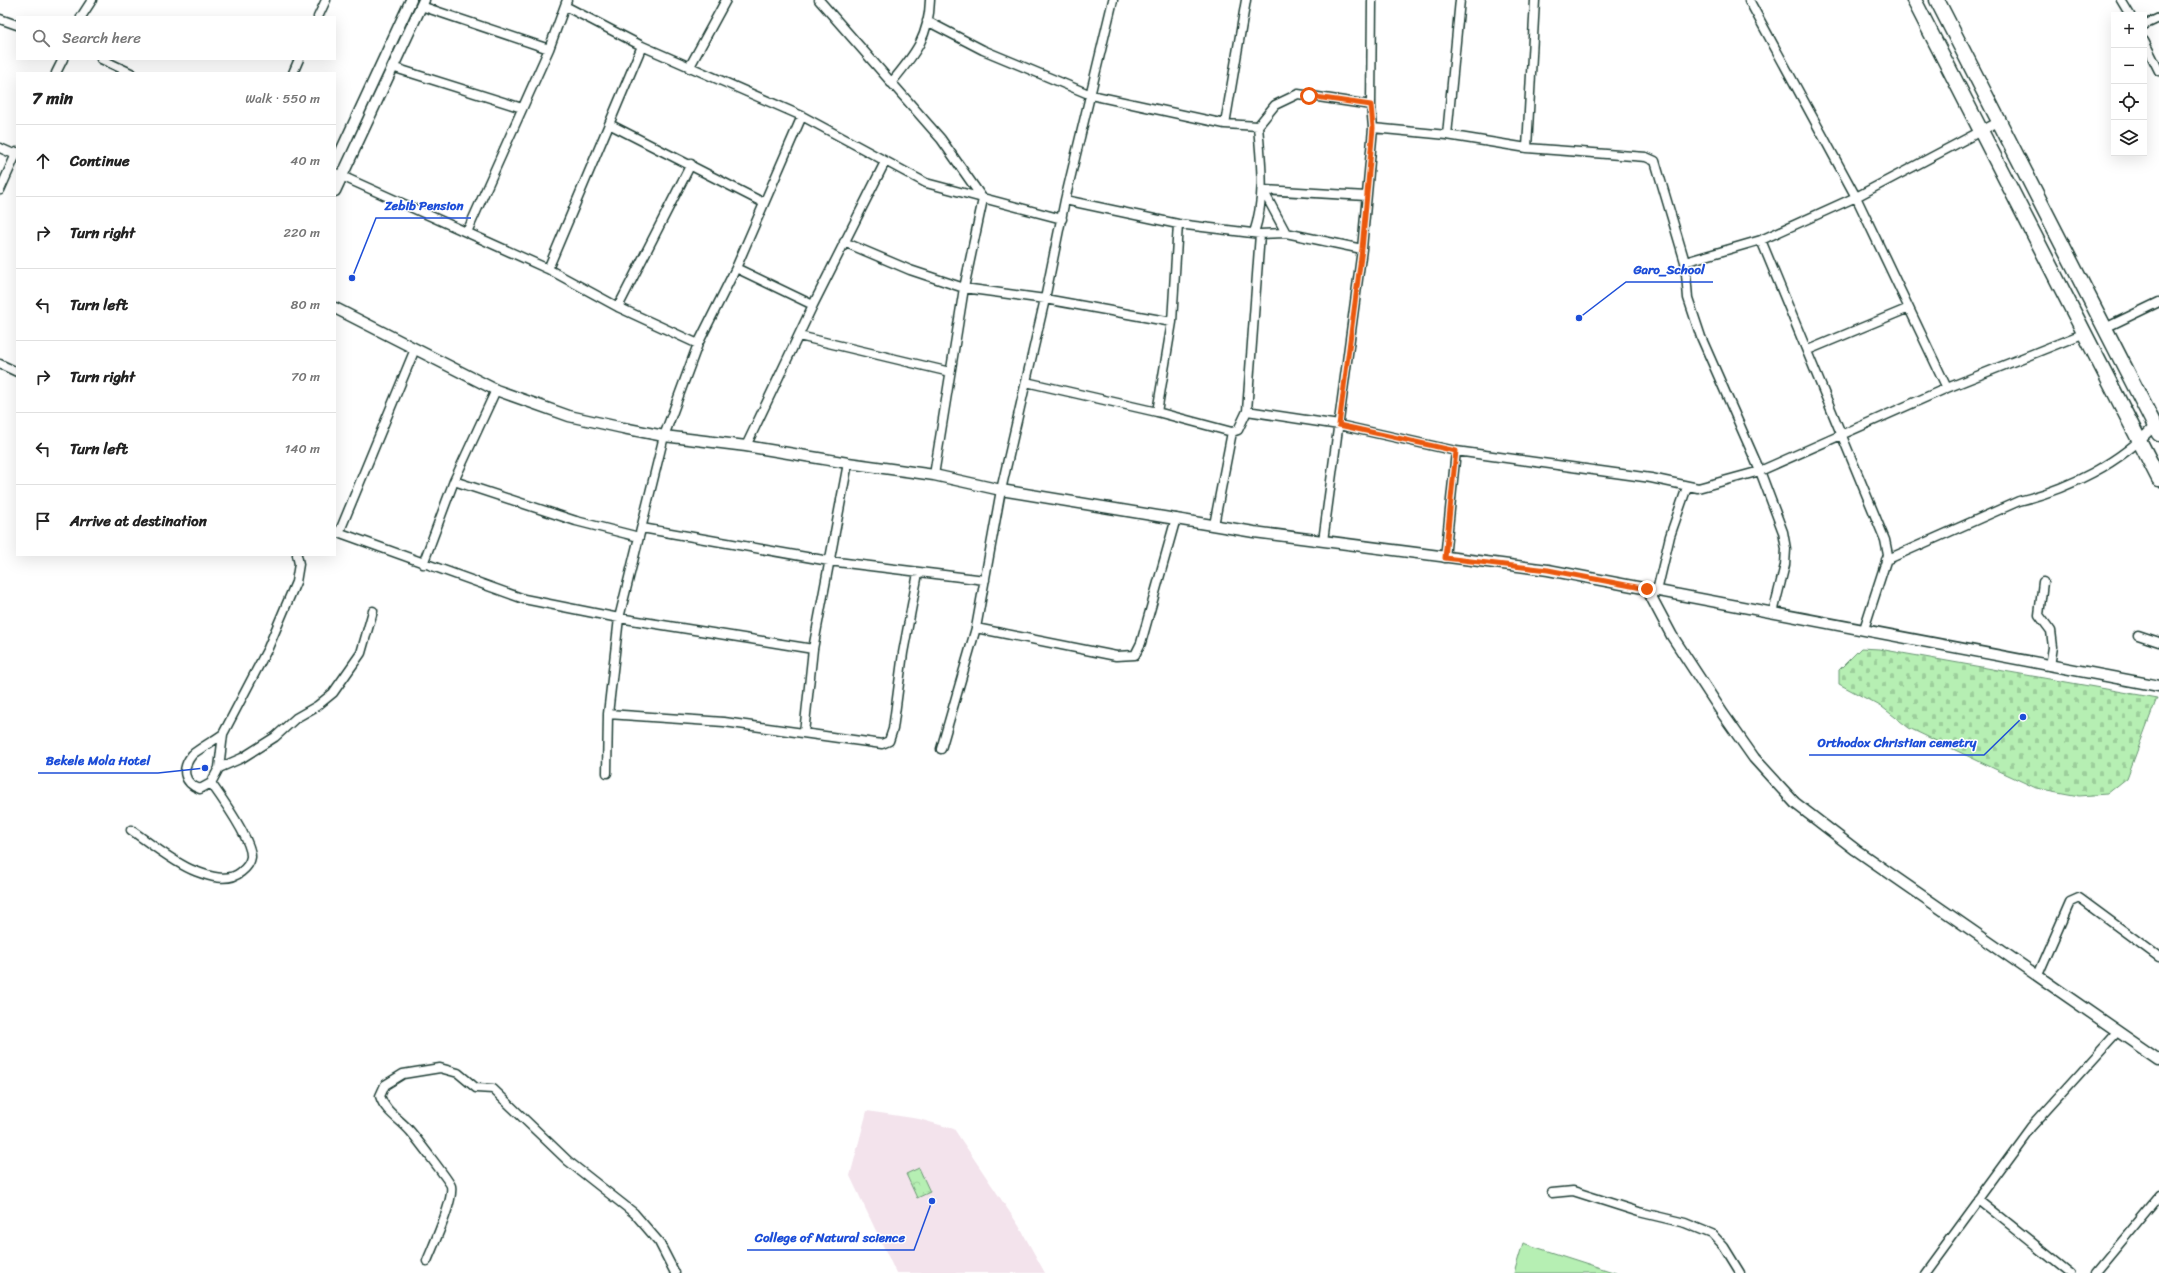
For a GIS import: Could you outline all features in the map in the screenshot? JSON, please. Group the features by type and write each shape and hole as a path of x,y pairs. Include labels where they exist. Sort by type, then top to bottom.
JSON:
{"highway":[{"path":"1914,0 2159,479"},
{"path":"1937,0 1998,122 2157,430"}],"street":[{"path":"82,16 92,0"},
{"path":"318,16 326,0"},
{"path":"336,162 411,0"},
{"path":"689,68 726,0"},
{"path":"819,0 941,139 983,199 964,288 934,475"},
{"path":"891,83 915,54 924,35 930,0"},
{"path":"941,749 976,628 1001,490 1066,200 1113,0"},
{"path":"1225,124 1246,0"},
{"path":"1323,541 1362,249 1373,128 1371,105 1372,0"},
{"path":"1447,135 1460,0"},
{"path":"1528,148 1535,0"},
{"path":"1749,0 1856,197 1948,388"},
{"path":"2121,0 2128,12"},
{"path":"336,185 338,174 423,3 548,49"},
{"path":"467,232 548,49 566,3 642,46 689,68 802,116 926,183 1062,219"},
{"path":"2147,24 2159,18"},
{"path":"0,19 16,25"},
{"path":"927,21 983,50 1091,95 1225,124 1258,126"},
{"path":"548,269 642,46"},
{"path":"2147,47 2159,71"},
{"path":"56,72 62,60"},
{"path":"103,60 129,72"},
{"path":"293,72 299,60"},
{"path":"110,72 114,65"},
{"path":"392,67 522,108"},
{"path":"1026,382 1157,412 1232,432 1238,430 1248,411 1257,233 1263,190 1258,126 1274,104 1298,94 1371,105"},
{"path":"607,773 608,714 618,618 642,528 664,436 698,344 736,268 802,116"},
{"path":"1685,262 1761,240 1856,197 1980,130 1998,122"},
{"path":"609,124 691,164 764,203"},
{"path":"1373,128 1447,135 1528,148 1646,157 1655,161 1685,262 1688,298 1701,338 1760,471 1783,532 1786,549 1785,565 1773,612"},
{"path":"0,148 16,154 0,190"},
{"path":"746,446 813,305 885,162"},
{"path":"618,307 691,164"},
{"path":"338,174 548,269 618,307 698,344"},
{"path":"1263,190 1366,196"},
{"path":"1263,190 1286,233"},
{"path":"1066,200 1178,224 1257,233 1286,233 1362,249"},
{"path":"1157,412 1172,322 1178,224"},
{"path":"1761,240 1808,350 1841,435 1885,540 1888,555 1864,629"},
{"path":"844,242 910,270 964,288 1045,299 1172,322"},
{"path":"736,268 813,305"},
{"path":"2105,328 2159,302"},
{"path":"1808,350 1909,308"},
{"path":"336,309 496,390 569,416 664,436 746,446 848,463 934,475 1001,490 1214,525 1445,558 1548,570 2159,686"},
{"path":"1248,411 1339,425 1456,451 1644,477 1687,487 1698,488 1760,471 1948,388 2085,333"},
{"path":"799,336 950,372"},
{"path":"415,349 337,532 524,599 618,618 813,648"},
{"path":"0,364 16,372"},
{"path":"423,564 454,481 496,390"},
{"path":"1886,560 2019,501 2042,496 2082,480 2157,430"},
{"path":"1214,525 1232,432"},
{"path":"1445,558 1456,451"},
{"path":"804,733 813,648 848,463"},
{"path":"454,481 576,521 639,537"},
{"path":"1687,487 1652,590 1672,636 1754,758 1795,803 1856,850 2159,1060"},
{"path":"976,628 1116,656 1135,655 1141,643 1176,518"},
{"path":"642,528 829,561 985,580"},
{"path":"223,734 192,754 185,769 187,780 191,786 200,789 210,783 219,768 223,734 268,648 296,582 299,564 297,556"},
{"path":"608,714 724,722 882,744 889,741 893,729 903,653 918,573"},
{"path":"2043,582 2039,616 2051,631 2053,647 2050,666"},
{"path":"219,768 242,758 275,737 296,718 317,706 333,693 361,653 373,611"},
{"path":"2138,635 2159,642"},
{"path":"130,830 193,871 218,878 237,875 246,868 250,857 249,846 233,815 210,783"},
{"path":"2038,975 2070,902 2079,898 2159,957"},
{"path":"1924,1273 2031,1126 2117,1032"},
{"path":"427,1261 444,1216 450,1197 451,1186 411,1132 383,1106 380,1096 385,1085 398,1076 440,1068 458,1073 476,1088 493,1089 568,1161 634,1214 659,1242 675,1273"},
{"path":"1552,1193 1573,1191 1639,1212 1685,1223 1712,1234 1724,1247 1740,1273"},
{"path":"2096,1273 2159,1197"},
{"path":"1978,1199 2070,1273"}],"shaded area":[{"path":"867,1111 919,1119 954,1129 1019,1226 1045,1273 896,1273 850,1176"}],"green space":[{"path":"1861,648 1879,649 2157,698 2127,778 2107,794 2079,796 2036,788 1995,769 1909,728 1882,707 1839,684 1839,670"},
{"path":"919,1168 930,1192 917,1198 906,1174"},
{"path":"1523,1243 1616,1273 1514,1273"}],"place":[{"name":"Zebib Pension","path":"352,278"},
{"name":"Garo_School","path":"1579,318"},
{"name":"Orthodox Christian cemetry","path":"2023,717"},
{"name":"Bekele Mola Hotel","path":"205,768"},
{"name":"College of Natural science","path":"932,1201"}],"route":[{"path":"1309,96 1371,105 1373,128 1362,249 1339,425 1456,451 1445,558 1548,570 1647,589"}]}
